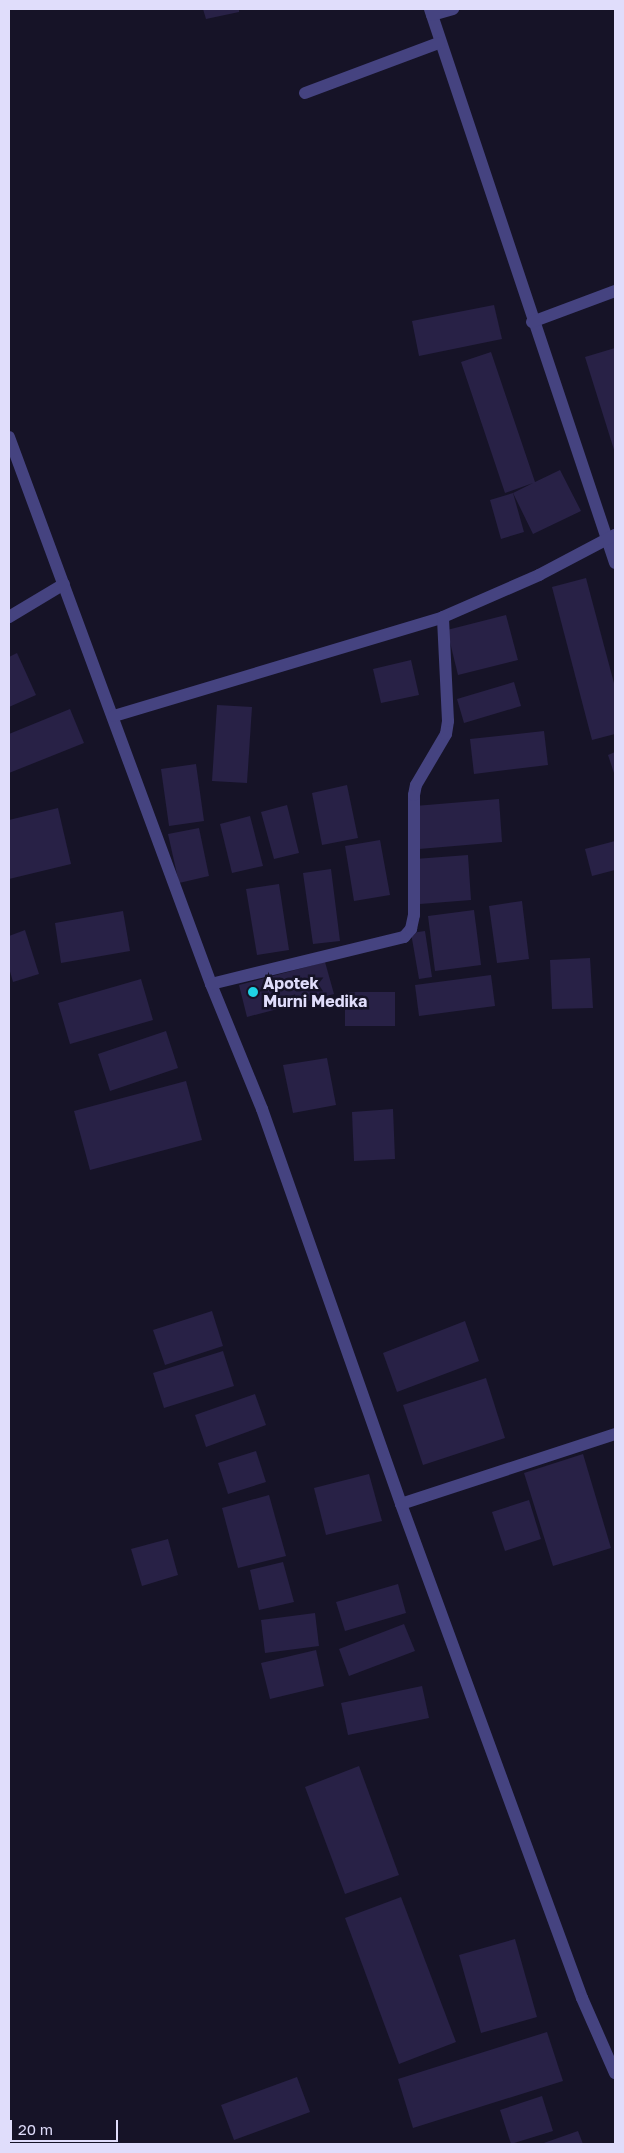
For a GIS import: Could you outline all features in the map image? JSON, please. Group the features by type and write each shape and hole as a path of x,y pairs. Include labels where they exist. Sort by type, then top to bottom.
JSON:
{"street":[{"path":"453,9 431,12 439,43 532,322 611,538 615,563"},
{"path":"305,93 439,43"},
{"path":"532,322 615,291"},
{"path":"9,437 114,716 211,984 265,1118 401,1504 582,1998 615,2073"},
{"path":"114,716 443,617 611,538"},
{"path":"9,616 64,584"},
{"path":"211,984 404,938 411,929 414,915 414,794 416,785 446,734 448,721 443,617"},
{"path":"401,1504 615,1434"}],"building":[{"path":"203,9 239,9 239,12 206,19"},
{"path":"494,305 502,339 419,356 412,321"},
{"path":"615,348 615,453 585,357"},
{"path":"491,352 535,482 560,470 581,511 533,534 513,493 533,483 505,493 461,362"},
{"path":"513,493 524,532 501,539 490,500"},
{"path":"586,578 615,687 615,734 592,740 552,587"},
{"path":"506,615 518,660 458,675 447,630"},
{"path":"17,653 36,695 9,707 9,657"},
{"path":"411,660 419,695 381,703 373,669"},
{"path":"514,682 521,706 464,723 457,699"},
{"path":"217,705 252,707 247,783 212,781"},
{"path":"70,709 84,743 9,773 9,734"},
{"path":"544,731 548,765 474,774 470,739"},
{"path":"615,752 615,776 608,755"},
{"path":"196,764 204,821 169,826 161,769"},
{"path":"347,785 358,838 322,845 312,793"},
{"path":"499,799 502,842 419,849 415,806"},
{"path":"287,805 299,853 274,859 261,812"},
{"path":"58,808 71,864 9,879 9,820"},
{"path":"250,816 263,866 232,873 220,824"},
{"path":"199,828 209,876 179,883 168,834"},
{"path":"380,840 390,895 354,901 345,846"},
{"path":"615,841 615,870 592,876 585,849"},
{"path":"468,855 471,900 420,904 415,859"},
{"path":"331,869 340,941 313,944 303,873"},
{"path":"279,884 289,950 257,955 246,889"},
{"path":"522,901 529,959 497,963 489,906"},
{"path":"474,910 481,965 435,971 428,916"},
{"path":"123,911 130,951 61,963 55,923"},
{"path":"25,930 39,974 13,982 9,968 9,936"},
{"path":"425,931 432,977 419,979 411,933"},
{"path":"590,958 593,1008 552,1009 550,960"},
{"path":"325,962 334,994 247,1017 239,985"},
{"path":"491,975 495,1006 419,1016 415,985"},
{"path":"141,979 153,1020 70,1044 58,1003"},
{"path":"345,992 395,992 395,1026 345,1026"},
{"path":"166,1031 178,1068 110,1091 98,1054"},
{"path":"327,1058 336,1105 293,1113 283,1065"},
{"path":"186,1081 202,1140 90,1170 74,1111"},
{"path":"393,1109 395,1159 354,1161 352,1112"},
{"path":"212,1311 223,1346 165,1365 153,1330"},
{"path":"465,1321 479,1361 397,1392 383,1353"},
{"path":"223,1351 234,1386 164,1408 153,1373"},
{"path":"486,1378 505,1438 423,1465 403,1405"},
{"path":"255,1394 266,1425 206,1447 195,1415"},
{"path":"256,1451 266,1482 228,1494 218,1463"},
{"path":"583,1454 611,1548 553,1566 524,1473"},
{"path":"369,1474 382,1521 326,1535 314,1488"},
{"path":"269,1495 286,1556 238,1568 222,1508"},
{"path":"529,1500 541,1539 505,1551 492,1512"},
{"path":"168,1539 178,1575 142,1586 131,1549"},
{"path":"283,1562 294,1602 259,1610 250,1570"},
{"path":"398,1584 406,1613 345,1631 336,1602"},
{"path":"315,1613 319,1646 265,1653 261,1620"},
{"path":"404,1624 415,1651 349,1676 339,1649"},
{"path":"316,1650 324,1686 270,1699 261,1663"},
{"path":"422,1686 429,1718 348,1735 341,1703"},
{"path":"359,1766 399,1875 345,1894 305,1787"},
{"path":"401,1897 456,2042 399,2064 345,1918"},
{"path":"515,1939 537,2017 481,2033 459,1955"},
{"path":"547,2032 563,2081 413,2128 398,2079"},
{"path":"297,2077 310,2112 234,2140 221,2105"},
{"path":"542,2096 553,2131 511,2144 500,2110"},
{"path":"578,2131 583,2144 541,2144"}],"place":[{"name":"Apotek Murni Medika","path":"253,992"}]}
